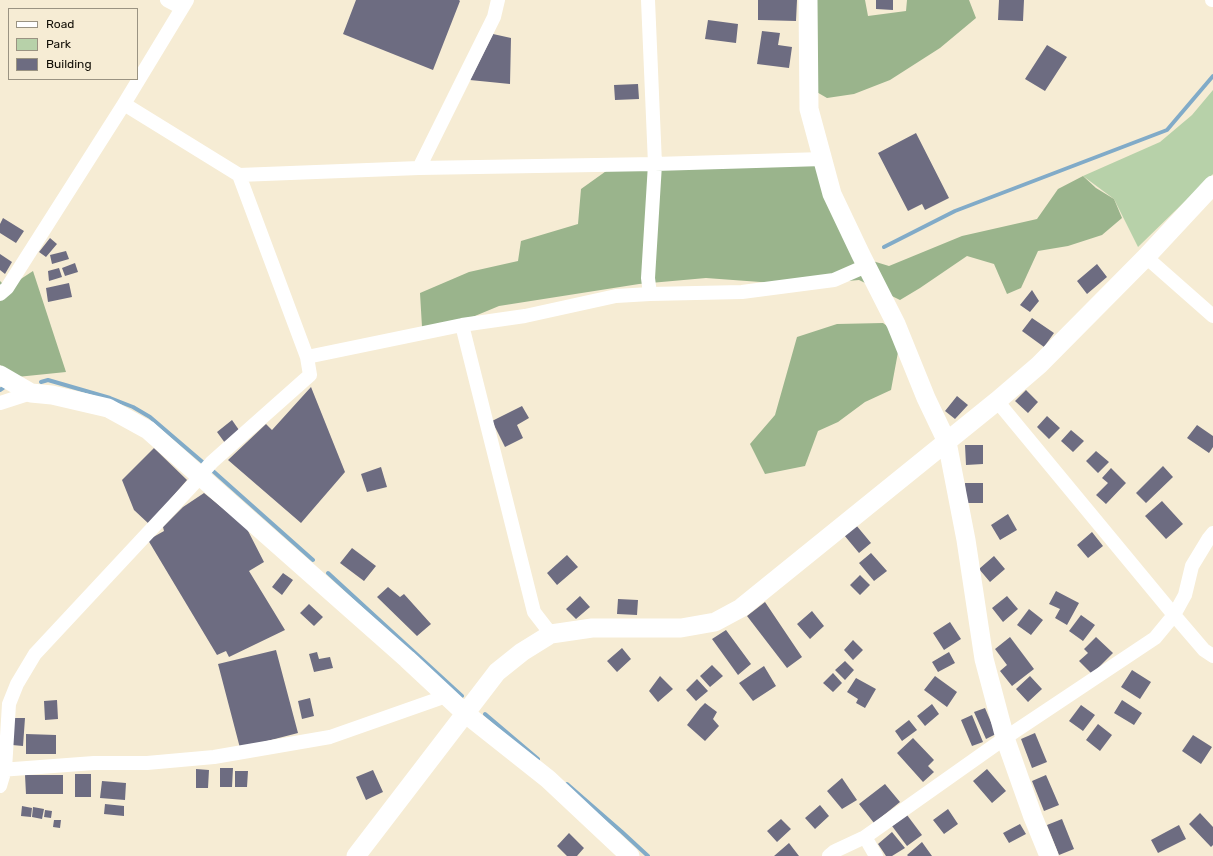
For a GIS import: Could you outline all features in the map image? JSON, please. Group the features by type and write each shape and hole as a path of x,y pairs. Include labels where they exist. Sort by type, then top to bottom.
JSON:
{"street":[{"path":"0,294 7,288 124,104 184,4 167,0"},
{"path":"419,168 494,17 498,0"},
{"path":"648,0 655,164 648,278 650,294"},
{"path":"808,0 809,109 832,194 866,266 896,324 926,398 947,442 966,540 984,659 1005,738 1033,817 1049,856"},
{"path":"124,104 239,175 419,168 655,164 823,159"},
{"path":"0,786 3,770 9,704 16,684 35,654 206,470 310,375 307,357 239,175"},
{"path":"356,856 497,672 522,652 551,634 592,628 681,628 715,622 741,608 947,442 1039,365 1146,257 1213,185"},
{"path":"1146,257 1213,316"},
{"path":"307,357 462,325 525,316 616,296 742,292 834,280 866,266"},
{"path":"462,325 534,612 551,634"},
{"path":"0,375 31,393"},
{"path":"0,403 31,393 52,395 108,408 148,430 206,470 445,695 466,714 548,779 630,856"},
{"path":"997,401 1174,615 1204,650 1213,656"},
{"path":"828,856 835,851 865,837 1005,738 1155,638 1174,615 1185,595 1192,566 1213,533"},
{"path":"3,770 94,763 147,763 214,757 330,737 386,716 438,699 445,695"},
{"path":"865,837 876,856"}],"green space":[{"path":"809,0 865,0 868,16 906,11 907,0 969,0 976,18 940,48 890,80 854,94 827,98 808,87"},
{"path":"1213,90 1213,174 1138,247 1114,199 1083,176 1160,142 1192,115"},
{"path":"814,159 853,255 889,266 962,236 1037,219 1058,189 1083,176 1096,188 1114,199 1122,218 1102,235 1068,246 1038,251 1021,288 1007,294 994,264 967,256 900,300 859,280 801,285 706,278 639,284 499,306 446,328 422,327 420,293 469,272 518,261 521,241 578,224 581,189 616,164"},
{"path":"33,271 66,372 17,377 0,365 0,281 7,288"},
{"path":"883,323 901,336 891,390 865,402 838,422 818,431 805,466 765,474 750,444 775,415 797,337 837,324"}],"building":[{"path":"356,0 459,0 460,1 433,70 343,34"},
{"path":"758,0 797,0 796,21 758,20"},
{"path":"876,0 893,0 893,10 876,9"},
{"path":"999,0 1024,0 1023,21 998,20"},
{"path":"708,20 738,24 736,43 705,39"},
{"path":"762,31 780,33 778,45 792,47 789,68 757,64"},
{"path":"493,34 511,38 510,84 470,80"},
{"path":"1047,45 1067,57 1045,91 1025,79"},
{"path":"638,84 639,99 615,100 614,85"},
{"path":"916,133 949,198 925,210 922,204 908,211 878,153"},
{"path":"3,218 24,231 16,243 0,233 0,224"},
{"path":"50,238 57,244 46,257 39,252"},
{"path":"66,251 69,259 52,264 50,255"},
{"path":"0,254 12,262 5,274 0,270"},
{"path":"75,263 78,272 65,276 62,268"},
{"path":"1097,264 1107,277 1087,294 1077,281"},
{"path":"59,268 62,277 49,281 48,271"},
{"path":"69,283 72,297 48,302 46,288"},
{"path":"1032,290 1039,301 1030,312 1020,305"},
{"path":"1032,318 1054,333 1044,347 1022,331"},
{"path":"311,387 345,472 301,523 228,460 266,424 272,430"},
{"path":"1026,390 1038,402 1028,413 1015,401"},
{"path":"957,396 968,405 955,419 945,411"},
{"path":"522,406 529,418 517,425 523,438 505,447 492,421"},
{"path":"1047,416 1060,428 1049,439 1037,427"},
{"path":"232,420 239,430 225,443 217,432"},
{"path":"1197,425 1213,436 1213,447 1209,453 1187,438"},
{"path":"1071,430 1084,441 1073,452 1061,441"},
{"path":"965,445 983,445 983,464 966,465"},
{"path":"154,448 187,480 149,524 134,510 122,480"},
{"path":"1096,451 1109,462 1098,473 1086,461"},
{"path":"1163,466 1173,477 1146,503 1136,493"},
{"path":"381,467 387,487 367,492 361,474"},
{"path":"1111,468 1126,483 1106,504 1096,495 1108,483 1102,478"},
{"path":"965,483 983,483 983,503 966,503"},
{"path":"204,493 246,527 264,562 249,571 285,630 229,657 226,651 217,655 148,540 164,531 163,527 183,507"},
{"path":"1162,501 1183,524 1166,539 1145,516"},
{"path":"1008,514 1017,530 1000,540 991,525"},
{"path":"856,525 871,543 859,553 844,535"},
{"path":"1092,532 1103,546 1088,558 1077,545"},
{"path":"352,548 376,566 364,581 340,563"},
{"path":"871,553 887,571 874,581 859,563"},
{"path":"567,555 578,567 557,585 547,573"},
{"path":"994,556 1005,569 990,582 979,569"},
{"path":"283,573 293,580 282,595 272,587"},
{"path":"860,575 870,585 860,595 850,585"},
{"path":"388,587 400,597 404,594 431,624 417,636 377,597"},
{"path":"1056,591 1079,603 1067,625 1055,618 1060,609 1049,604"},
{"path":"580,596 590,607 576,619 566,609"},
{"path":"1007,596 1018,609 1003,622 992,608"},
{"path":"618,599 638,600 637,615 617,614"},
{"path":"765,602 802,657 787,668 747,616"},
{"path":"309,604 323,617 314,626 300,613"},
{"path":"1029,609 1043,620 1031,635 1017,625"},
{"path":"812,611 824,626 810,639 797,624"},
{"path":"1081,615 1095,625 1083,641 1069,631"},
{"path":"950,622 961,639 944,650 933,633"},
{"path":"726,630 751,664 738,675 712,639"},
{"path":"1010,637 1034,669 1012,686 1000,671 1007,665 995,649"},
{"path":"1096,637 1113,653 1092,674 1079,661 1088,653 1084,649"},
{"path":"853,640 863,650 853,660 844,650"},
{"path":"622,648 631,659 617,672 607,661"},
{"path":"276,650 298,733 240,748 218,664"},
{"path":"317,652 319,659 330,657 333,668 314,672 309,654"},
{"path":"949,652 955,663 938,672 932,662"},
{"path":"845,661 854,670 845,680 835,670"},
{"path":"712,665 723,676 710,687 700,676"},
{"path":"764,666 776,686 753,701 739,683"},
{"path":"1132,670 1151,682 1140,699 1121,687"},
{"path":"833,673 842,683 833,692 823,683"},
{"path":"660,676 673,689 658,702 649,691"},
{"path":"935,676 957,692 947,707 924,690"},
{"path":"1030,676 1042,689 1028,702 1016,689"},
{"path":"856,678 876,689 865,708 856,703 858,699 847,692"},
{"path":"697,679 708,691 696,701 686,690"},
{"path":"310,698 314,716 302,719 298,701"},
{"path":"57,700 58,719 45,720 44,701"},
{"path":"1122,700 1142,713 1134,725 1114,713"},
{"path":"705,703 717,712 713,719 719,726 705,741 687,725"},
{"path":"932,704 939,714 925,726 917,716"},
{"path":"1081,705 1095,715 1083,731 1069,721"},
{"path":"985,708 996,734 986,739 974,712"},
{"path":"972,715 983,742 972,746 961,720"},
{"path":"13,718 25,718 23,746 12,745"},
{"path":"909,720 917,730 902,741 895,731"},
{"path":"1098,724 1112,735 1100,751 1086,740"},
{"path":"1035,733 1047,762 1032,768 1021,739"},
{"path":"26,734 56,735 56,754 26,754"},
{"path":"1193,735 1212,747 1201,764 1182,751"},
{"path":"913,738 934,760 928,766 934,772 923,782 897,753"},
{"path":"220,768 233,768 232,787 220,787"},
{"path":"196,769 209,770 208,788 196,788"},
{"path":"987,769 1006,791 992,803 973,781"},
{"path":"373,770 383,792 366,800 356,777"},
{"path":"235,771 248,771 247,787 235,787"},
{"path":"75,774 91,774 91,797 75,797"},
{"path":"25,775 63,775 63,794 26,794"},
{"path":"1046,775 1059,805 1044,811 1032,781"},
{"path":"842,778 857,800 842,809 827,791"},
{"path":"102,781 126,783 125,800 100,798"},
{"path":"885,784 900,802 874,823 859,804"},
{"path":"105,804 124,806 124,816 104,814"},
{"path":"820,805 829,816 815,829 805,818"},
{"path":"22,806 32,808 31,817 21,816"},
{"path":"33,807 44,809 42,819 32,817"},
{"path":"948,809 958,824 944,834 933,820"},
{"path":"45,810 52,811 51,818 44,817"},
{"path":"1200,813 1213,827 1213,845 1211,847 1189,824"},
{"path":"907,815 922,835 907,846 892,826"},
{"path":"781,819 791,829 777,842 767,831"},
{"path":"1062,819 1074,849 1059,855 1047,825"},
{"path":"54,820 61,820 60,828 53,827"},
{"path":"1020,824 1026,834 1009,843 1003,833"},
{"path":"1179,825 1186,839 1158,853 1151,840"},
{"path":"892,832 905,848 892,856 886,856 878,844"},
{"path":"569,833 584,848 577,856 567,856 557,846"},
{"path":"922,842 932,856 907,855"},
{"path":"789,843 799,856 774,856"}],"waterway":[{"path":"884,247 955,211 1167,130 1213,76"},
{"path":"41,382 48,380 110,398 133,407 150,417 313,560"},
{"path":"328,573 462,696"},
{"path":"485,714 538,759"},
{"path":"567,784 648,856"}]}
